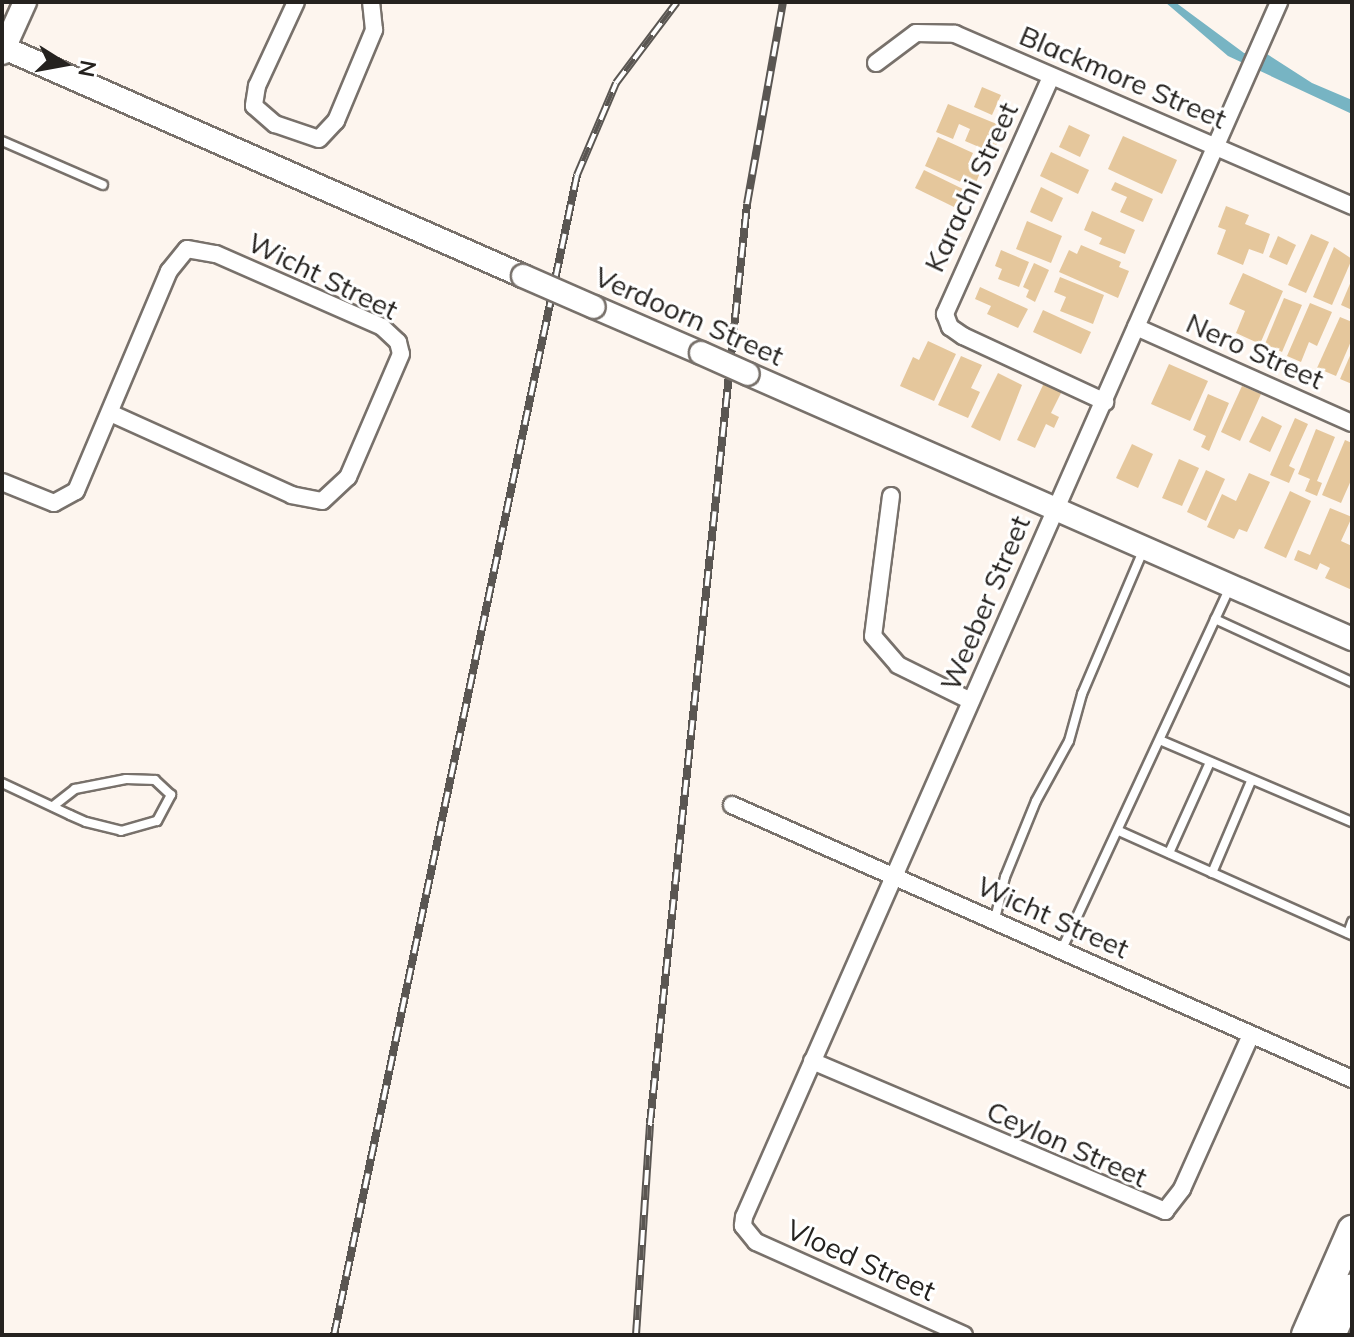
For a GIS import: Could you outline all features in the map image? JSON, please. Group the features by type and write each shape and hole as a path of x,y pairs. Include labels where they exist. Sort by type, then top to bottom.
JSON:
{"highway":[{"path":"1306,1335 1352,1230"},
{"path":"1331,1335 1352,1288"}],"street":[{"path":"3,50 25,2"},
{"path":"296,2 257,86 254,106 275,124 319,139 336,121 374,30 371,2"},
{"name":"Weeber Street","path":"743,1226 812,1061 1279,2"},
{"name":"Blackmore Street","path":"876,63 916,33 943,31 1352,206"},
{"name":"Verdoorn Street","path":"3,50 1352,639"},
{"name":"Karachi Street","path":"1051,77 954,286 947,322 963,336 1105,402"},
{"name":"Wicht Street","path":"2,482 54,503 68,498 84,476 110,413 169,271 183,252 194,248 382,327 398,342 401,354 348,477 322,501 292,495 110,413"},
{"name":"Nero Street","path":"1136,327 1352,423"},
{"path":"891,496 873,619 877,647 898,665 971,701"},
{"name":"Wicht Street","path":"732,805 1352,1079"},
{"name":"Ceylon Street","path":"812,1061 1165,1211 1182,1189 1251,1035"},
{"name":"Vloed Street","path":"743,1226 759,1243 964,1335"}],"lane":[{"path":"2,141 103,185"},
{"path":"995,919 1005,877 1036,801 1069,741 1082,694 1145,547"},
{"path":"1062,949 1162,741 1231,584"},
{"path":"1215,619 1352,682"},
{"path":"1162,741 1352,822"},
{"path":"1169,853 1210,762"},
{"path":"2,783 53,806 103,827 137,831 164,814 171,795 155,780 126,779 75,789 53,806"},
{"path":"1212,873 1251,781"},
{"path":"1119,831 1350,934 1352,922"}],"water":[{"path":"1165,2 1175,2 1244,53 1267,54 1312,83 1352,100 1352,114 1228,56"}],"building":[{"path":"982,87 1001,95 992,115 974,107"},
{"path":"948,104 1004,127 993,153 965,141 970,129 959,124 953,139 936,132"},
{"path":"1069,125 1090,135 1080,157 1059,147"},
{"path":"1123,136 1177,160 1162,194 1108,169"},
{"path":"938,137 973,153 968,164 981,170 974,188 925,166"},
{"path":"1051,152 1089,170 1078,194 1040,176"},
{"path":"924,170 963,189 954,207 915,188"},
{"path":"1115,182 1153,199 1143,222 1120,212 1127,197 1111,190"},
{"path":"1041,187 1063,198 1052,222 1030,212"},
{"path":"1226,206 1249,215 1245,224 1270,234 1263,254 1249,249 1243,265 1217,254 1226,230 1218,227"},
{"path":"1092,211 1135,230 1125,254 1099,244 1102,238 1084,230"},
{"path":"1027,221 1062,236 1051,263 1016,249"},
{"path":"1311,234 1329,242 1306,293 1288,285"},
{"path":"1278,236 1296,245 1287,265 1269,257"},
{"path":"1081,245 1121,262 1119,267 1129,271 1118,298 1059,272 1069,250 1077,254"},
{"path":"1334,247 1352,259 1332,305 1313,297"},
{"path":"1001,250 1029,262 1019,287 998,279 1002,269 995,266"},
{"path":"1034,263 1049,270 1035,302 1026,297 1029,290 1023,287"},
{"path":"1243,273 1283,291 1260,344 1236,333 1245,311 1229,304"},
{"path":"1060,277 1104,295 1093,324 1060,311 1066,297 1054,292"},
{"path":"1352,279 1352,310 1341,305"},
{"path":"980,287 1028,309 1018,328 987,314 991,306 975,299"},
{"path":"1284,298 1302,305 1282,352 1265,344"},
{"path":"1310,303 1332,312 1317,346 1309,342 1301,362 1287,356"},
{"path":"1043,310 1091,332 1081,354 1033,332"},
{"path":"1340,317 1352,322 1352,339 1336,376 1317,368"},
{"path":"928,341 956,354 934,401 900,386 913,357 919,360"},
{"path":"1352,351 1352,384 1340,379"},
{"path":"961,356 982,365 971,388 980,392 968,418 938,405"},
{"path":"1169,364 1208,381 1190,421 1151,404"},
{"path":"998,373 1022,385 1000,441 971,427"},
{"path":"1044,383 1062,391 1051,413 1059,417 1054,428 1046,424 1035,448 1017,440"},
{"path":"1242,386 1261,394 1240,441 1221,432"},
{"path":"1208,394 1229,403 1209,451 1201,447 1206,436 1193,430"},
{"path":"1262,416 1282,426 1270,452 1249,442"},
{"path":"1295,418 1308,424 1289,466 1295,469 1289,483 1270,475"},
{"path":"1316,429 1335,437 1317,481 1322,483 1317,496 1305,491 1310,479 1298,474"},
{"path":"1345,440 1352,443 1352,478 1341,503 1322,495"},
{"path":"1132,444 1153,454 1138,488 1116,478"},
{"path":"1179,459 1199,468 1182,506 1162,498"},
{"path":"1206,470 1225,479 1206,521 1187,512"},
{"path":"1249,473 1270,482 1247,532 1239,529 1234,539 1207,527 1222,494 1236,501"},
{"path":"1290,491 1311,501 1286,558 1264,548"},
{"path":"1330,508 1352,517 1341,541 1352,546 1352,590 1325,578 1330,568 1320,563 1317,570 1294,560 1298,550 1310,555"}],"railway":[{"path":"334,1335 577,175 616,83 677,2"},
{"path":"636,1335 650,1123 747,204 783,2"}]}
